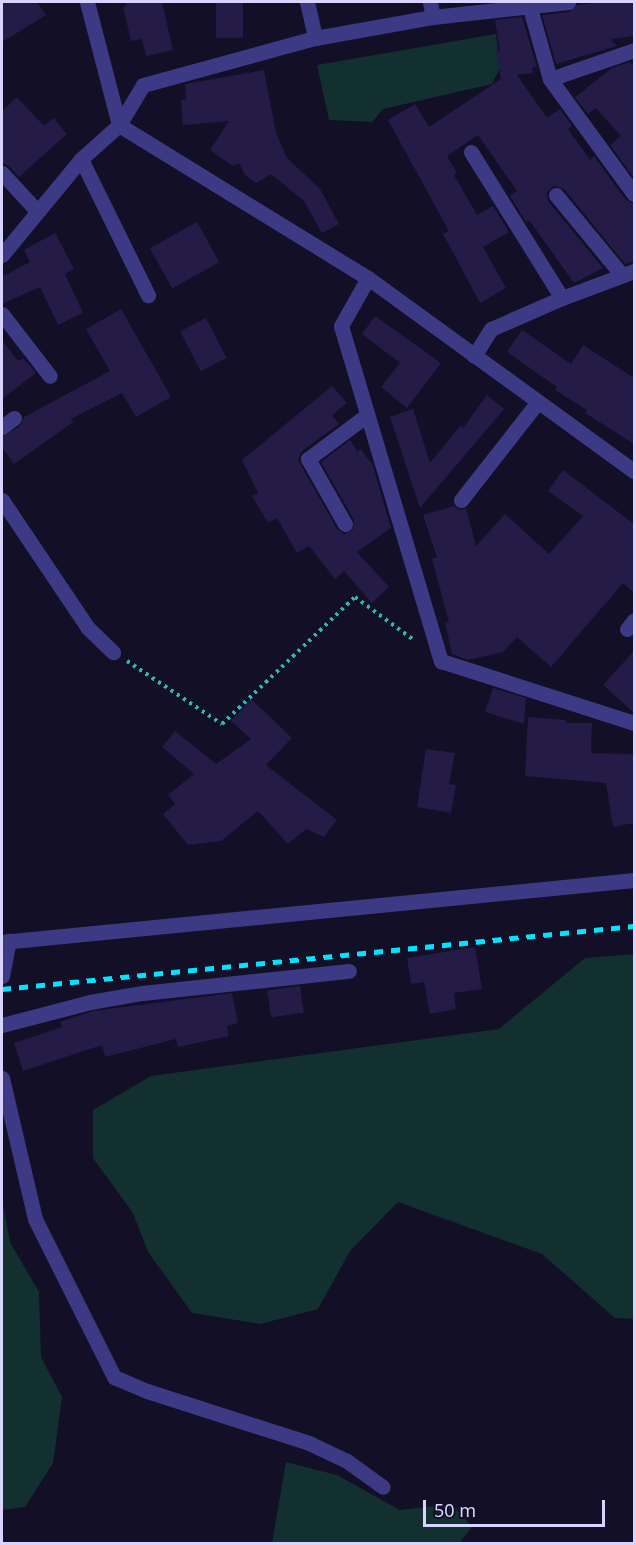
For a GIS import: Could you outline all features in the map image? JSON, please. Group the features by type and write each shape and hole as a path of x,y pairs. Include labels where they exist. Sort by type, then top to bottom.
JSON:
{"street":[{"path":"87,2 119,125 368,278 537,403 634,471"},
{"path":"307,2 315,38"},
{"path":"430,2 433,17"},
{"path":"2,255 81,159 119,125 143,85 315,38 433,17 530,8 560,2"},
{"path":"530,8 550,79 634,194"},
{"path":"550,79 634,50"},
{"path":"471,152 562,298"},
{"path":"81,159 148,295"},
{"path":"2,173 37,211"},
{"path":"474,356 491,329 562,298 628,273 556,195"},
{"path":"368,278 341,326 441,661 634,723"},
{"path":"2,314 50,376"},
{"path":"461,500 537,403"},
{"path":"345,524 308,459 367,415"},
{"path":"2,500 88,628 113,652"},
{"path":"2,976 5,942 634,880"},
{"path":"2,1025 90,1002 142,993 349,970"},
{"path":"2,1078 35,1219 114,1377 147,1391 309,1443 347,1461 382,1487"}],"path":[{"path":"113,652 222,724 355,597 441,661"}],"green space":[{"path":"496,34 500,68 492,84 383,109 372,122 329,120 317,65"},
{"path":"634,954 634,1319 615,1318 542,1254 398,1202 350,1251 318,1309 260,1324 192,1313 148,1252 133,1213 93,1158 93,1110 151,1076 499,1029 585,958"},
{"path":"2,1199 10,1242 39,1292 41,1357 62,1397 53,1463 25,1507 2,1510"},
{"path":"286,1462 337,1475 400,1510 452,1504 472,1527 459,1543 272,1543"}],"building":[{"path":"2,2 37,2 46,15 2,42"},
{"path":"126,2 162,2 173,50 146,56 142,39 131,41 123,7 127,6"},
{"path":"216,2 243,2 243,38 216,38"},
{"path":"634,2 634,36 611,39 617,46 556,64 542,15 569,12 577,5"},
{"path":"522,17 537,67 532,68 533,73 517,75 547,118 560,109 572,126 568,129 590,160 594,156 626,200 634,204 634,261 625,264 564,189 554,186 547,192 548,201 603,268 574,283 529,220 526,222 510,196 517,191 478,135 447,156 457,173 454,175 477,215 493,206 509,232 483,247 506,288 480,303 443,234 449,231 388,120 415,104 429,127 501,79 495,46 500,52 495,20"},
{"path":"630,62 634,67 634,178 610,145 621,136 596,108 588,114 575,97 612,68"},
{"path":"264,70 276,133 287,158 320,189 339,224 322,233 304,201 271,174 256,183 245,175 239,163 233,166 210,150 229,121 183,125 181,100 186,99 185,84"},
{"path":"17,97 44,126 54,118 67,134 19,177 9,166 2,163 2,111"},
{"path":"197,222 219,262 172,288 150,248"},
{"path":"55,233 74,269 65,274 83,313 58,325 40,287 2,304 2,277 30,262 24,250"},
{"path":"121,309 171,397 136,417 122,393 71,419 73,422 14,464 2,447 2,437 20,426 24,417 110,371 86,329"},
{"path":"375,316 441,363 407,408 381,387 400,363 362,334"},
{"path":"206,318 226,358 201,371 180,331"},
{"path":"522,330 571,364 583,345 634,378 634,444 585,413 587,410 555,390 557,387 507,352"},
{"path":"2,340 18,361 23,358 36,373 2,399"},
{"path":"332,386 347,403 332,415 339,424 302,451 298,460 337,529 344,534 353,529 354,520 321,462 350,440 357,451 361,449 373,466 391,528 357,552 389,587 372,603 344,571 335,579 309,546 297,553 277,518 268,523 252,496 258,493 242,460"},
{"path":"487,395 504,409 420,508 390,417 413,409 430,463 460,426 463,428"},
{"path":"563,470 634,524 634,593 623,583 551,667 517,637 503,652 468,660 452,654 445,623 449,622 432,559 437,557 423,515 454,506 460,510 466,508 476,546 505,514 549,554 583,516 548,491"},
{"path":"634,651 634,713 603,685"},
{"path":"493,688 526,698 524,724 485,712"},
{"path":"251,699 292,738 266,765 337,820 324,837 306,829 288,844 258,811 221,841 188,845 163,814 175,804 168,795 194,774 162,747 175,731 216,764 251,739 231,721"},
{"path":"528,717 566,720 566,723 592,723 591,753 634,754 634,823 613,827 606,783 525,776"},
{"path":"426,749 455,753 449,784 456,785 451,813 417,807"},
{"path":"475,947 482,989 454,993 456,1009 430,1014 424,982 411,984 407,958"},
{"path":"300,986 304,1013 271,1017 267,991"},
{"path":"232,993 238,1023 227,1026 229,1036 178,1047 176,1039 105,1057 102,1045 23,1071 14,1043 62,1027 60,1022 93,1011"}],"railway":[{"path":"2,989 634,926"}]}
